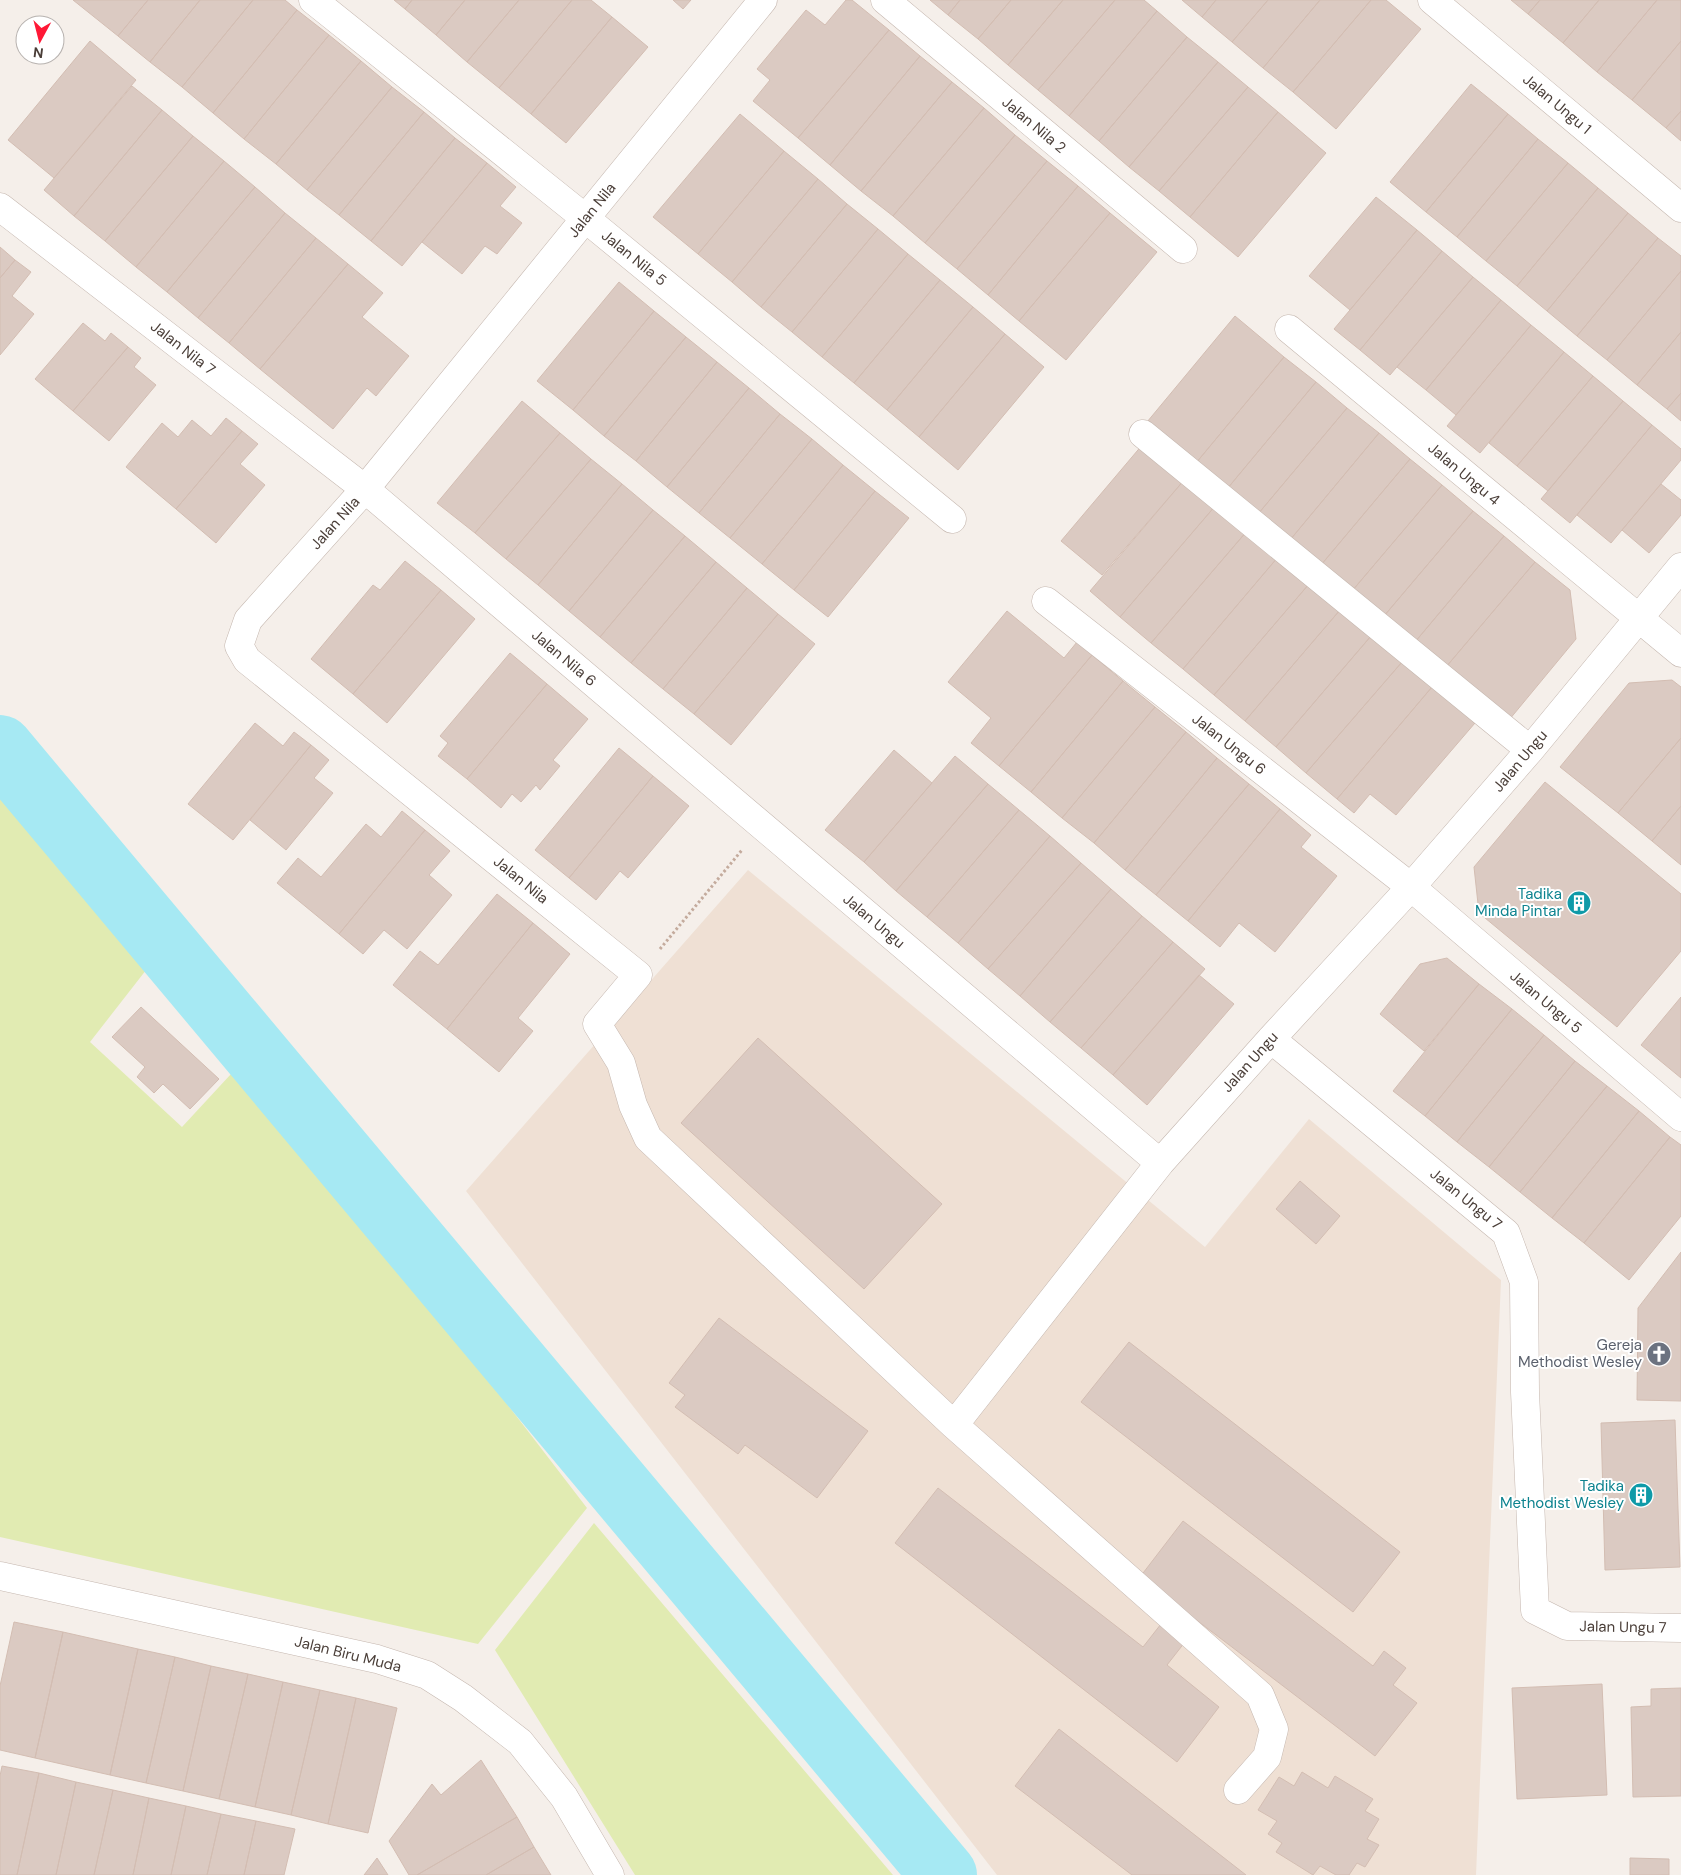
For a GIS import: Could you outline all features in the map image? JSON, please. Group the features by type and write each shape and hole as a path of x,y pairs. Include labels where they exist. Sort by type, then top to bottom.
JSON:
{"street":[{"name":"Jalan Nila 5","path":"314,0 585,218 952,519"},
{"name":"Jalan Nila","path":"638,975 247,660 239,646 248,620 366,489 763,0"},
{"name":"Jalan Nila 2","path":"885,0 1184,250"},
{"name":"Jalan Ungu 1","path":"1432,0 1681,208"},
{"name":"Jalan Nila 7","path":"0,207 366,489"},
{"name":"Jalan Ungu 4","path":"1289,329 1681,653"},
{"path":"1143,434 1530,750"},
{"name":"Jalan Nila 6","path":"366,489 762,826"},
{"name":"Jalan Ungu","path":"762,826 1160,1163 1271,1039 1412,887 1530,750 1681,567"},
{"name":"Jalan Ungu 6","path":"1046,601 1412,887"},
{"name":"Jalan Ungu 5","path":"1412,887 1681,1117"},
{"path":"638,975 598,1024 621,1062 633,1106 648,1138 954,1425 1260,1695 1274,1729 1267,1757 1238,1790"},
{"name":"Jalan Ungu 7","path":"1271,1039 1506,1232 1524,1282 1526,1392 1535,1610 1567,1626 1681,1628"},
{"path":"954,1425 1160,1163"},
{"name":"Jalan Biru Muda","path":"0,1576 377,1659 427,1675 464,1698 520,1742 564,1797 610,1875"}],"path":[{"path":"638,975 762,826"}],"shaded area":[{"path":"748,870 1205,1247 1309,1119 1501,1280 1476,1875 997,1875 466,1191"}],"green space":[{"path":"0,784 150,965 90,1042 182,1127 243,1061 587,1508 478,1644 0,1537"},
{"path":"594,1523 893,1875 635,1875 495,1650"}],"building":[{"path":"73,0 148,0 118,36"},
{"path":"148,0 200,0 150,62 118,36"},
{"path":"200,0 253,0 182,87 150,62"},
{"path":"253,0 285,0 297,10 213,113 182,87"},
{"path":"394,0 412,0 405,9"},
{"path":"412,0 465,0 436,35 405,9"},
{"path":"465,0 519,0 467,62 436,35"},
{"path":"519,0 572,0 499,88 467,62"},
{"path":"572,0 591,0 612,17 531,114 499,88"},
{"path":"673,0 691,0 683,9"},
{"path":"846,0 852,0 889,30 798,138 753,101 770,80 757,69 806,10 825,25"},
{"path":"930,0 960,0 948,15"},
{"path":"960,0 1011,0 978,39 948,15"},
{"path":"1011,0 1063,0 1008,65 978,39"},
{"path":"1063,0 1115,0 1038,90 1008,65"},
{"path":"1115,0 1144,0 1157,11 1069,116 1038,90"},
{"path":"1182,0 1216,0 1202,17"},
{"path":"1216,0 1268,0 1232,42 1202,17"},
{"path":"1268,0 1320,0 1263,68 1232,42"},
{"path":"1320,0 1371,0 1293,92 1263,68"},
{"path":"1371,0 1386,0 1421,29 1336,129 1293,92"},
{"path":"1511,0 1540,0 1528,14"},
{"path":"1540,0 1599,0 1563,43 1528,14"},
{"path":"1599,0 1657,0 1597,72 1563,43"},
{"path":"1657,0 1681,0 1681,41 1632,100 1597,72"},
{"path":"297,10 329,35 244,139 213,113"},
{"path":"1157,11 1187,37 1099,141 1069,116"},
{"path":"612,17 648,47 566,143 531,114"},
{"path":"889,30 920,56 830,165 798,138"},
{"path":"329,35 361,61 276,164 244,139"},
{"path":"1187,37 1218,62 1129,167 1099,141"},
{"path":"90,41 136,80 54,178 8,140"},
{"path":"1681,41 1681,111 1666,128 1632,100"},
{"path":"920,56 952,82 861,191 830,165"},
{"path":"361,61 392,87 307,190 276,164"},
{"path":"1218,62 1248,87 1159,191 1129,167"},
{"path":"952,82 984,108 893,216 861,191"},
{"path":"1471,84 1508,114 1426,212 1390,182"},
{"path":"132,86 162,110 74,216 44,190"},
{"path":"392,87 424,112 339,215 307,190"},
{"path":"1248,87 1278,112 1190,217 1159,191"},
{"path":"984,108 1015,135 925,243 893,216"},
{"path":"162,110 193,136 105,241 74,216"},
{"path":"1681,111 1681,141 1666,128"},
{"path":"424,112 455,138 371,241 339,215"},
{"path":"1278,112 1326,153 1238,257 1190,217"},
{"path":"740,114 784,151 698,254 653,217"},
{"path":"1508,114 1538,139 1457,237 1426,212"},
{"path":"1015,135 1047,161 957,269 925,243"},
{"path":"193,136 224,161 136,267 105,241"},
{"path":"455,138 487,163 402,266 371,241"},
{"path":"1538,139 1568,163 1486,261 1457,237"},
{"path":"784,151 818,179 732,282 698,254"},
{"path":"224,161 255,187 167,292 136,267"},
{"path":"1047,161 1078,186 988,295 957,269"},
{"path":"487,163 516,187 500,206 522,223 497,254 485,246 462,274 422,242"},
{"path":"1568,163 1598,188 1517,286 1486,261"},
{"path":"818,179 847,204 761,307 732,282"},
{"path":"1078,186 1110,213 1019,321 988,295"},
{"path":"255,187 285,213 198,318 167,292"},
{"path":"1598,188 1628,213 1547,311 1517,286"},
{"path":"1376,197 1417,230 1350,310 1309,276"},
{"path":"847,204 878,229 792,332 761,307"},
{"path":"285,213 316,238 229,343 198,318"},
{"path":"1110,213 1157,252 1066,360 1019,321"},
{"path":"1628,213 1658,238 1577,336 1547,311"},
{"path":"878,229 908,254 822,357 792,332"},
{"path":"1417,230 1442,251 1360,350 1334,329"},
{"path":"316,238 348,264 260,369 229,343"},
{"path":"1658,238 1681,256 1681,271 1607,360 1577,336"},
{"path":"0,247 15,260 0,278"},
{"path":"1442,251 1473,277 1390,375 1360,350"},
{"path":"908,254 940,280 854,383 822,357"},
{"path":"15,260 31,272 12,296 34,314 0,355 0,278"},
{"path":"348,264 383,293 362,317 409,356 376,396 367,388 333,429 260,369"},
{"path":"1681,271 1681,332 1637,385 1607,360"},
{"path":"1473,277 1501,300 1426,390 1397,367"},
{"path":"940,280 973,307 887,410 854,383"},
{"path":"619,282 654,311 573,410 537,381"},
{"path":"1501,300 1531,325 1456,415 1426,390"},
{"path":"973,307 1005,334 919,437 887,410"},
{"path":"654,311 686,337 604,436 573,410"},
{"path":"1235,316 1284,357 1196,463 1147,422"},
{"path":"83,323 105,341 111,333 128,347 73,411 35,379"},
{"path":"1531,325 1564,352 1480,453 1447,426"},
{"path":"1681,332 1681,393 1667,409 1637,385"},
{"path":"1005,334 1044,367 958,470 919,437"},
{"path":"686,337 717,362 636,461 604,436"},
{"path":"128,347 141,358 134,367 156,385 109,441 73,411"},
{"path":"1564,352 1593,376 1517,466 1489,443"},
{"path":"1284,357 1316,382 1227,489 1196,463"},
{"path":"717,362 749,388 667,487 636,461"},
{"path":"1593,376 1623,401 1548,491 1517,466"},
{"path":"1316,382 1347,408 1258,514 1227,489"},
{"path":"749,388 780,414 699,513 667,487"},
{"path":"1681,393 1681,421 1667,409"},
{"path":"522,401 560,433 475,533 437,503"},
{"path":"1623,401 1652,425 1570,523 1541,499"},
{"path":"1347,408 1379,433 1290,540 1258,514"},
{"path":"780,414 812,439 730,538 699,513"},
{"path":"226,418 242,431 176,509 126,467 162,423 178,437 192,420 211,436"},
{"path":"1652,425 1681,449 1681,460 1611,543 1577,515"},
{"path":"242,431 258,444 240,464 265,485 216,543 176,509"},
{"path":"560,433 591,459 506,559 475,533"},
{"path":"1379,433 1410,459 1321,565 1290,540"},
{"path":"812,439 843,465 762,564 730,538"},
{"path":"1143,444 1185,479 1102,575 1061,541"},
{"path":"591,459 622,484 538,585 506,559"},
{"path":"1410,459 1442,485 1352,591 1321,565"},
{"path":"843,465 875,491 794,590 762,564"},
{"path":"1185,479 1216,505 1120,617 1090,591"},
{"path":"622,484 653,510 569,611 538,585"},
{"path":"1661,484 1681,500 1681,515 1649,553 1622,530"},
{"path":"1442,485 1473,511 1384,616 1352,591"},
{"path":"875,491 909,518 828,617 794,590"},
{"path":"1216,505 1247,531 1151,643 1120,617"},
{"path":"653,510 685,536 600,637 569,611"},
{"path":"1473,511 1504,536 1415,642 1384,616"},
{"path":"1247,531 1278,557 1183,669 1151,643"},
{"path":"685,536 716,562 631,663 600,637"},
{"path":"1504,536 1535,562 1446,667 1415,642"},
{"path":"1278,557 1309,584 1214,695 1183,669"},
{"path":"405,561 441,590 353,694 311,659 373,585 380,590"},
{"path":"716,562 747,588 663,689 631,663"},
{"path":"1535,562 1570,590 1576,639 1509,720 1446,667"},
{"path":"1309,584 1340,610 1245,721 1214,695"},
{"path":"747,588 778,614 694,714 663,689"},
{"path":"441,590 475,619 387,723 353,694"},
{"path":"1340,610 1371,636 1276,747 1245,721"},
{"path":"1007,611 1064,658 1077,642 1092,655 999,766 971,743 991,718 948,682"},
{"path":"778,614 815,644 731,745 694,714"},
{"path":"1371,636 1402,662 1306,773 1276,747"},
{"path":"510,653 547,684 467,779 438,756 448,743 440,736"},
{"path":"1092,655 1123,681 1031,792 999,766"},
{"path":"1402,662 1432,687 1337,799 1306,773"},
{"path":"1672,680 1681,687 1681,738 1618,813 1560,767 1629,683"},
{"path":"1123,681 1155,707 1062,818 1031,792"},
{"path":"547,684 588,719 553,760 560,766 540,790 536,785 521,802 512,794 501,808 467,779"},
{"path":"1432,687 1475,723 1396,815 1370,794 1354,813 1337,799"},
{"path":"1155,707 1186,732 1094,843 1062,818"},
{"path":"255,723 283,746 294,732 311,745 233,840 188,804"},
{"path":"1186,732 1217,758 1125,870 1094,843"},
{"path":"1681,738 1681,806 1652,841 1618,813"},
{"path":"311,745 329,760 314,778 333,793 286,850 250,820"},
{"path":"619,748 653,776 569,878 535,850"},
{"path":"894,750 932,783 864,862 825,830"},
{"path":"955,756 988,784 896,891 864,862"},
{"path":"1217,758 1249,784 1156,895 1125,870"},
{"path":"653,776 689,806 628,878 620,871 596,900 569,878"},
{"name":"Tadika Minda Pintar","path":"1545,782 1681,894 1681,951 1617,1027 1479,913 1474,867"},
{"path":"988,784 1019,810 927,917 896,891"},
{"path":"1249,784 1280,809 1188,921 1156,895"},
{"path":"1681,806 1681,865 1652,841"},
{"path":"1280,809 1311,835 1301,847 1337,876 1275,952 1239,923 1220,947 1188,921"},
{"path":"1019,810 1050,836 958,943 927,917"},
{"path":"402,811 425,830 339,934 277,883 298,858 321,877 366,824 381,837"},
{"path":"425,830 450,851 429,875 452,895 407,949 384,930 363,954 339,934"},
{"path":"1050,836 1081,863 988,969 958,943"},
{"path":"1081,863 1111,889 1020,996 988,969"},
{"path":"1111,889 1142,916 1050,1022 1020,996"},
{"path":"497,894 533,923 447,1029 393,985 420,951 438,965"},
{"path":"1142,916 1173,942 1081,1048 1050,1022"},
{"path":"533,923 570,954 518,1018 533,1031 499,1072 447,1029"},
{"path":"1173,942 1205,969 1113,1075 1081,1048"},
{"path":"1447,958 1479,984 1424,1051 1380,1014 1420,964"},
{"path":"1199,975 1234,1004 1147,1105 1113,1075"},
{"path":"1479,984 1512,1009 1425,1116 1393,1091"},
{"path":"1681,997 1681,1078 1641,1045"},
{"path":"141,1007 219,1079 190,1109 163,1084 154,1093 137,1077 145,1067 112,1037"},
{"path":"1512,1009 1544,1035 1457,1142 1425,1116"},
{"path":"1544,1035 1575,1061 1489,1167 1457,1142"},
{"path":"758,1038 942,1204 864,1289 681,1123"},
{"path":"1575,1061 1607,1086 1520,1192 1489,1167"},
{"path":"1607,1086 1639,1111 1552,1218 1520,1192"},
{"path":"1639,1111 1670,1137 1584,1243 1552,1218"},
{"path":"1670,1137 1681,1145 1681,1216 1629,1280 1584,1243"},
{"path":"1300,1181 1340,1216 1316,1244 1276,1209"},
{"name":"Gereja Methodist Wesley","path":"1681,1252 1681,1401 1637,1400 1638,1308"},
{"path":"719,1318 868,1431 817,1498 745,1445 738,1454 675,1407 685,1395 669,1383"},
{"path":"1129,1342 1400,1552 1353,1612 1081,1402"},
{"name":"Tadika Methodist Wesley","path":"1675,1420 1680,1567 1605,1570 1601,1423"},
{"path":"938,1488 1143,1647 1161,1624 1185,1642 1167,1665 1219,1707 1177,1762 895,1543"},
{"path":"1183,1521 1373,1666 1384,1651 1406,1668 1393,1685 1417,1703 1375,1756 1140,1577"},
{"path":"14,1622 63,1632 35,1758 0,1750 0,1686"},
{"path":"63,1632 138,1649 110,1775 35,1758"},
{"path":"138,1649 175,1657 146,1783 110,1775"},
{"path":"175,1657 211,1666 183,1791 146,1783"},
{"path":"211,1666 248,1674 219,1799 183,1791"},
{"path":"248,1674 283,1682 255,1807 219,1799"},
{"path":"283,1682 320,1690 291,1815 255,1807"},
{"path":"1602,1684 1607,1795 1517,1799 1512,1688"},
{"path":"1681,1688 1681,1796 1633,1797 1631,1707 1651,1706 1651,1689"},
{"path":"320,1690 356,1698 328,1824 291,1815"},
{"path":"356,1698 397,1708 368,1833 328,1824"},
{"path":"1059,1729 1246,1875 1132,1875 1015,1786"},
{"path":"481,1760 517,1817 417,1875 409,1875 389,1841 432,1784 441,1795"},
{"path":"2,1766 39,1773 17,1875 0,1875 0,1776"},
{"path":"1302,1772 1328,1788 1335,1776 1373,1799 1365,1811 1379,1819 1367,1839 1379,1845 1365,1867 1357,1863 1349,1875 1336,1875 1320,1866 1313,1875 1276,1852 1282,1843 1268,1834 1277,1821 1258,1810 1279,1777 1294,1786"},
{"path":"39,1773 76,1782 56,1875 17,1875"},
{"path":"76,1782 113,1790 94,1875 56,1875"},
{"path":"113,1790 149,1798 133,1875 94,1875"},
{"path":"149,1798 186,1806 171,1875 133,1875"},
{"path":"186,1806 221,1814 207,1875 171,1875"},
{"path":"221,1814 256,1821 244,1875 207,1875"},
{"path":"517,1817 534,1847 486,1875 417,1875"},
{"path":"256,1821 295,1829 284,1875 244,1875"},
{"path":"534,1847 551,1875 486,1875"},
{"path":"377,1858 388,1875 364,1875"},
{"path":"1630,1858 1669,1859 1669,1875 1630,1875"}],"waterway":[{"path":"0,748 944,1875"}],"place":[{"name":"Tadika Minda Pintar","path":"1579,903"},
{"name":"Gereja Methodist Wesley","path":"1659,1354"},
{"name":"Tadika Methodist Wesley","path":"1641,1495"}]}
